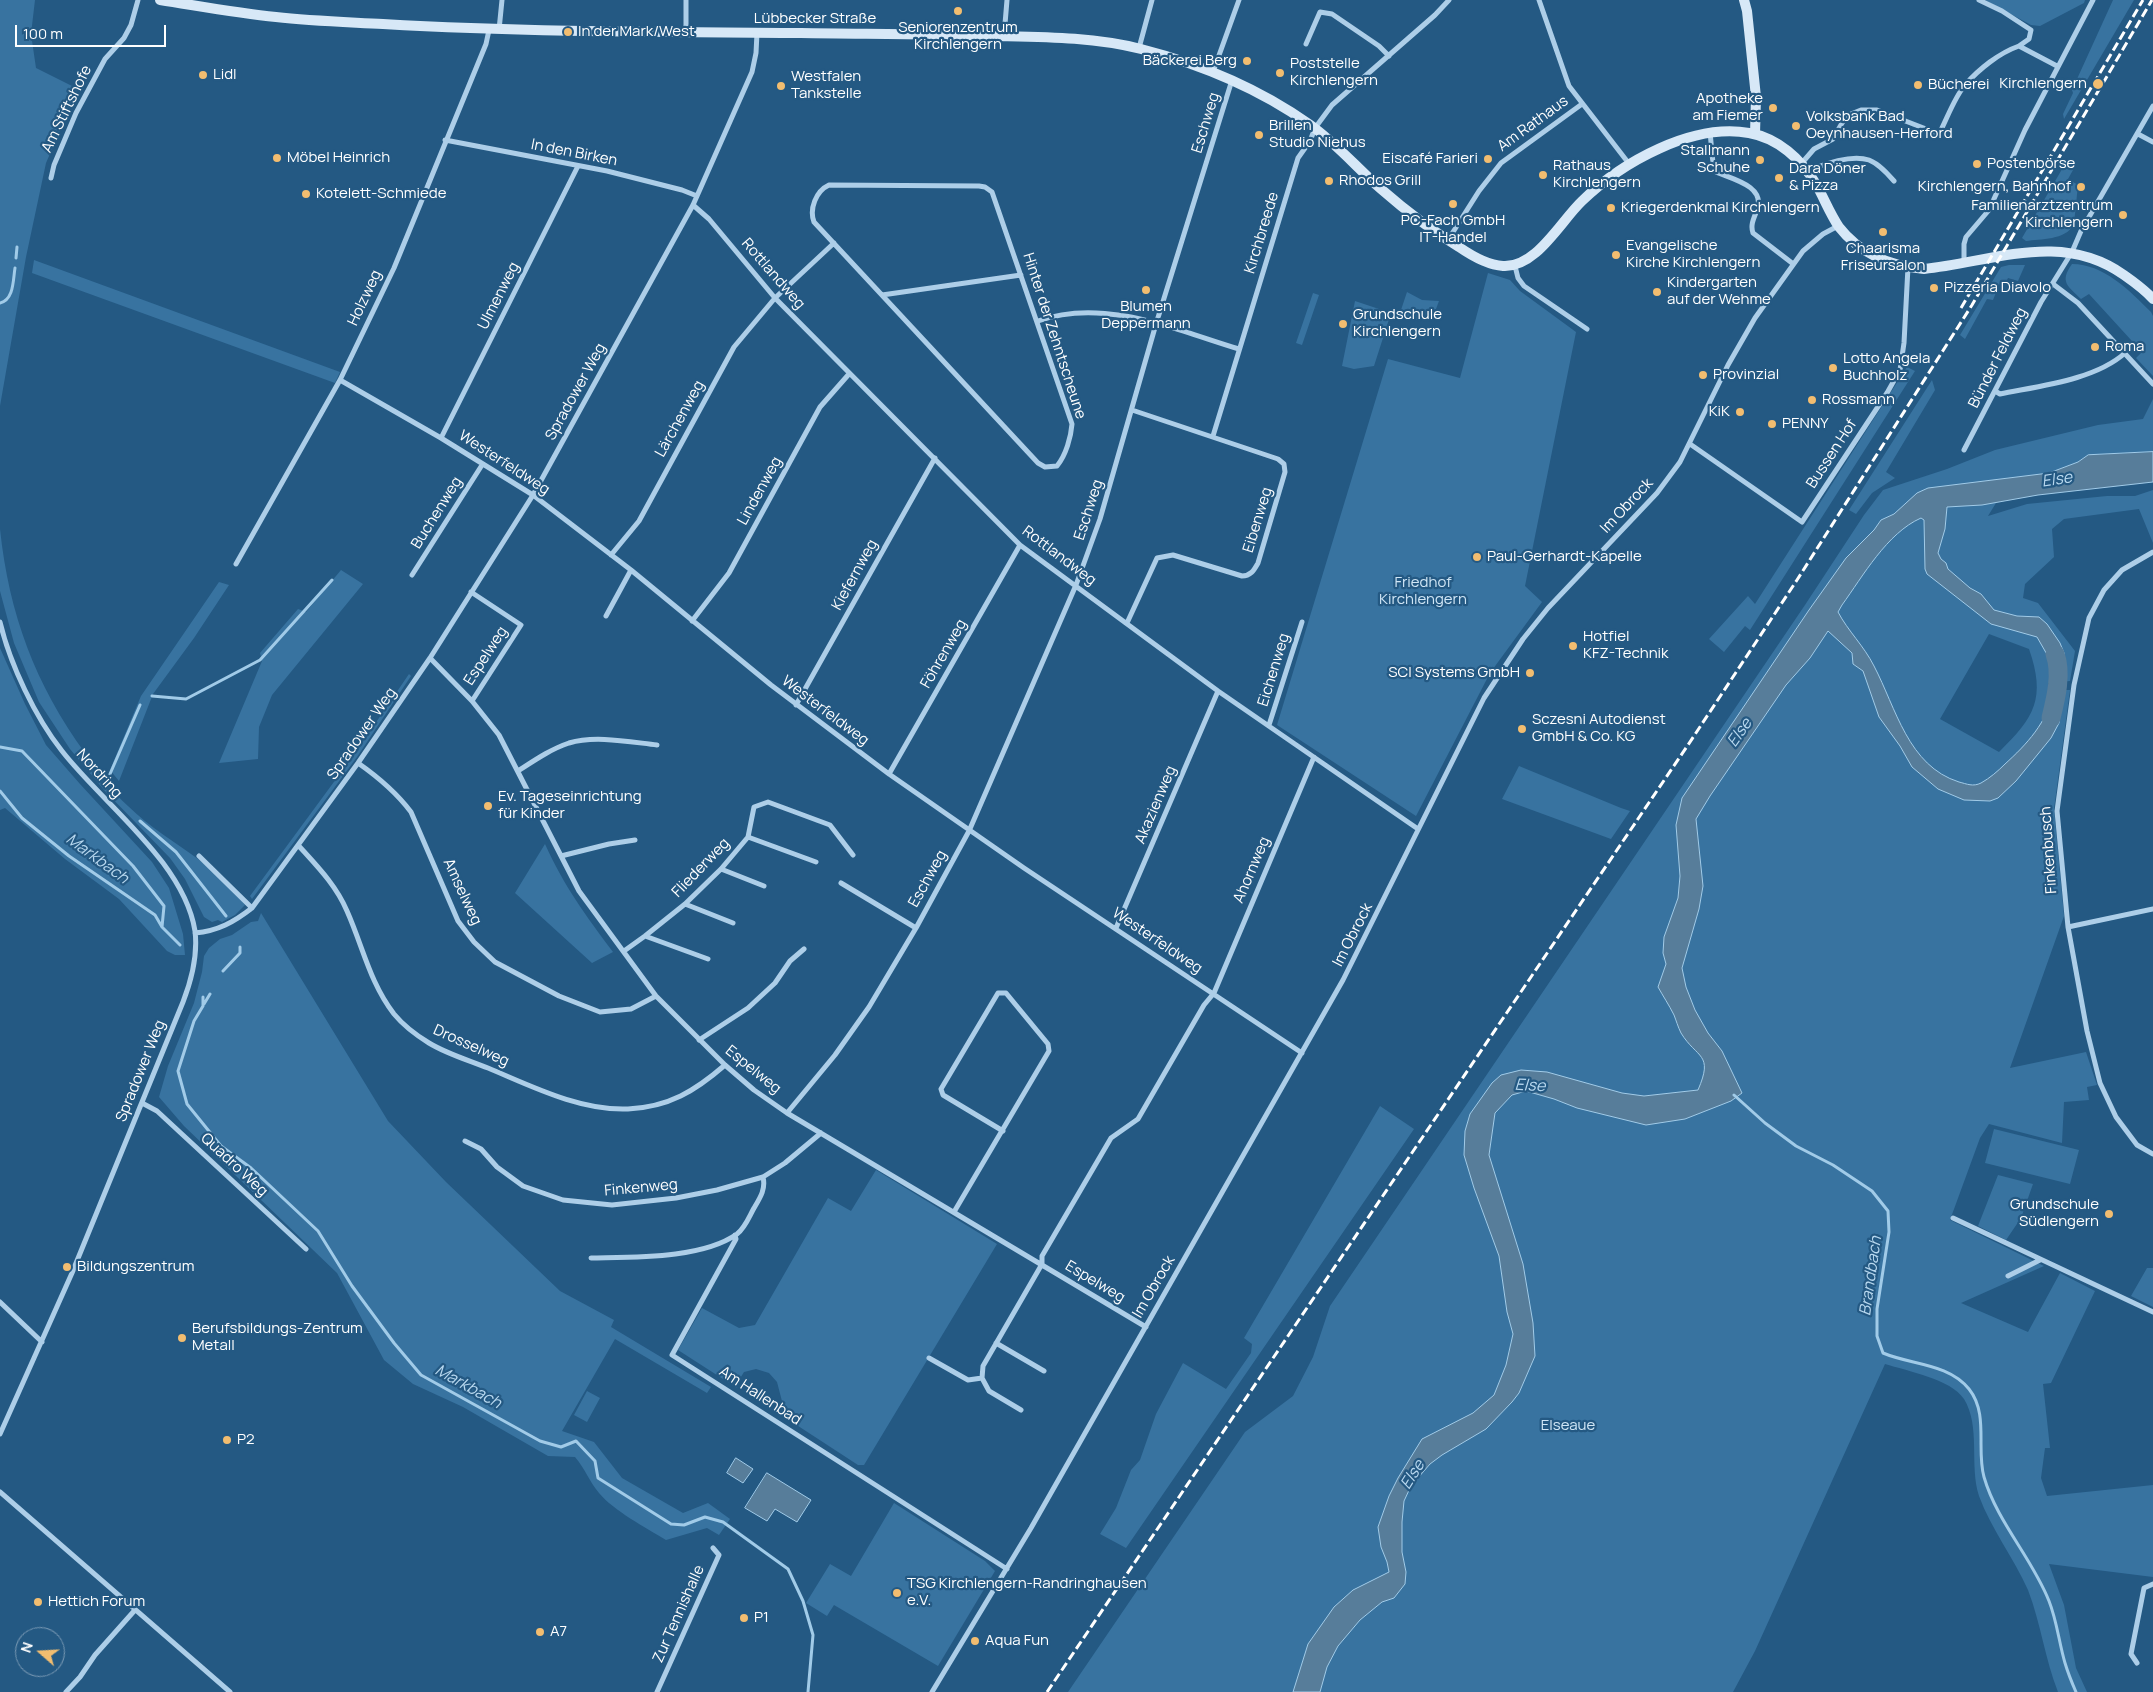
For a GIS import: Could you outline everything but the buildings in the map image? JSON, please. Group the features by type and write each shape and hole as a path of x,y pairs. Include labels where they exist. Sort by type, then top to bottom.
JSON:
{"street":[{"name":"Am Stiftshofe","path":"51,178 54,165 76,113 105,59 124,38 132,25 138,0"},
{"name":"Lübbecker Straße","path":"160,0 276,17 494,30 1056,37 1139,48 1213,72 1284,107 1315,128 1382,190 1448,240 1480,259 1493,264 1515,266"},
{"name":"Holzweg","path":"236,564 340,380 394,268 445,140 486,44 494,30 502,0"},
{"path":"686,0 686,33"},
{"path":"1004,36 1007,0"},
{"path":"1139,48 1152,0"},
{"path":"1213,72 1240,0"},
{"name":"Kirchbreede","path":"1213,436 1298,158 1310,141 1315,128 1332,105 1435,15 1449,0"},
{"path":"1539,0 1569,86 1630,165"},
{"path":"1744,0 1747,11 1756,97 1755,134"},
{"path":"1804,167 1814,148 1833,140 1846,116 1861,110 1877,110 1939,134 1965,86 1994,59 2029,39 2031,30 2010,16 1979,0"},
{"path":"1964,262 1966,238 1989,210 2025,130 2093,0"},
{"path":"1306,44 1320,12 1332,14 1379,46 1389,56"},
{"name":"Spradower Weg","path":"0,1434 42,1342 190,984 194,965 195,933 210,932 232,923 252,908 358,763 430,658 533,495 693,205 752,72 756,53 757,33"},
{"path":"2019,46 2058,66"},
{"name":"Eschweg","path":"787,1113 835,1055 869,1008 916,928 969,831 1076,585 1100,519 1156,324 1232,80"},
{"name":"Am Rathaus","path":"1448,240 1479,191 1501,163 1582,104"},
{"name":"Bünder Feldweg","path":"1964,450 2041,302 2072,252 2081,231 2153,106"},
{"path":"1587,329 1524,286 1518,278 1515,266 1532,257 1580,203 1606,181 1630,165 1672,144 1710,133 1733,132 1755,134 1774,141 1790,152 1804,167 1838,226 1866,252 1879,259 1908,268 1924,269 2029,252 2072,252 2092,256 2116,269 2135,282 2153,299"},
{"path":"1710,133 1716,172 1743,184 1757,194 1759,200 1752,222 1753,233 1792,263"},
{"path":"2138,134 2153,142"},
{"name":"In den Birken","path":"445,140 578,166 682,190 697,196"},
{"path":"1804,167 1860,158 1871,161 1894,180"},
{"name":"Ulmenweg","path":"441,438 578,166"},
{"name":"Hinter der Zehntscheune","path":"829,185 985,187 992,192 1021,275 1072,424 1071,433 1061,461 1057,466 1051,468 1038,463 814,222 812,216 818,192 829,185"},
{"name":"Rottlandweg","path":"693,205 709,219 775,298 1020,545 1218,690 1418,829"},
{"name":"Im Obrock","path":"932,1692 1007,1569 1302,1053 1370,929 1484,698 1502,668 1548,608 1657,493 1680,462 1690,444 1745,333 1792,263 1823,234 1838,226"},
{"name":"Lärchenweg","path":"612,555 639,520 734,347 775,298 834,243"},
{"name":"Bussen Hof","path":"1690,444 1802,522 1887,394 1900,370 1904,343 1908,268"},
{"path":"882,296 1021,275"},
{"path":"2053,284 2078,303 2153,384"},
{"path":"1038,321 1064,314 1079,312 1097,313 1156,324 1239,349"},
{"path":"1995,391 2000,394 2078,377 2115,362 2124,353"},
{"name":"Lindenweg","path":"692,621 730,572 820,407 849,374"},
{"name":"Westerfeldweg","path":"340,380 441,438 533,495 631,570 796,705 889,774 969,831 1302,1053"},
{"name":"Eibenweg","path":"1127,623 1157,558 1173,555 1242,576 1247,576 1254,572 1285,472 1284,464 1278,458 1132,410"},
{"name":"Kiefernweg","path":"796,705 935,458"},
{"name":"Buchenweg","path":"412,575 482,465"},
{"name":"Föhrenweg","path":"889,774 1020,545"},
{"name":"Finkenbusch","path":"2153,552 2122,570 2104,590 2089,618 2074,685 2057,811 2068,927 2087,1031 2100,1083 2116,1117 2137,1145 2153,1154"},
{"path":"606,616 631,570"},
{"name":"Espelweg","path":"472,592 521,625 472,701"},
{"name":"Nordring","path":"0,622 15,666 36,710 61,750 146,843 167,869 185,900 195,933"},
{"name":"Eichenweg","path":"1269,725 1302,622"},
{"name":"Espelweg","path":"430,658 472,701 499,735 579,891 656,996 725,1065 754,1090 787,1113 1146,1327"},
{"name":"Akazienweg","path":"1116,928 1218,690"},
{"path":"518,771 545,754 571,743 610,739 657,745"},
{"name":"Ahornweg","path":"982,1378 982,1366 1042,1264 1042,1256 1111,1138 1138,1119 1204,1005 1214,994 1314,757"},
{"name":"Amselweg","path":"358,763 382,780 411,812 458,921 474,942 495,962 559,996 600,1012 631,1009 656,996"},
{"name":"Fliederweg","path":"624,951 685,904 721,869 748,837 754,807 768,802 830,825 853,855"},
{"path":"748,837 816,862"},
{"path":"561,856 609,844 635,840"},
{"name":"Drosselweg","path":"298,845 328,878 346,909 366,965 379,992 395,1015 411,1030 430,1043 543,1090 577,1102 627,1109 672,1102 706,1082 725,1065"},
{"path":"199,856 252,908"},
{"path":"721,869 764,886"},
{"name":"Eschweg","path":"841,883 916,928"},
{"path":"685,904 734,923"},
{"path":"2068,927 2153,910"},
{"path":"645,936 708,959"},
{"path":"699,1040 748,1008 775,983 790,961 804,949"},
{"path":"954,1212 1003,1132 1049,1051 1048,1044 1006,993 998,993 941,1089 943,1095 1003,1132"},
{"name":"Quadro Weg","path":"142,1103 157,1111 306,1249"},
{"name":"Finkenweg","path":"465,1141 481,1148 497,1167 523,1186 549,1196 585,1204 612,1205 676,1198 718,1190 763,1177 785,1163 821,1133"},
{"name":"Am Hallenbad","path":"763,1177 764,1190 743,1228 735,1235 736,1239 672,1355 1007,1569"},
{"path":"1953,1218 2153,1312"},
{"path":"591,1258 641,1257 687,1251 717,1244 735,1235"},
{"path":"2008,1276 2040,1260"},
{"path":"0,1302 42,1342"},
{"path":"996,1343 1044,1371"},
{"path":"929,1358 968,1380 982,1378 989,1391 1021,1410"},
{"path":"0,1492 230,1692"},
{"name":"Zur Tennishalle","path":"657,1692 719,1555 713,1548"},
{"path":"2137,1663 2131,1654 2144,1588 2153,1584"},
{"path":"66,1692 80,1677 95,1655 135,1610"}],"green space":[{"path":"0,0 35,0 31,34 36,68 78,89 46,163 26,257 0,406"},
{"path":"1985,0 2085,0 2084,3 2040,26 2031,25"},
{"path":"2113,0 2134,0 2064,119 2063,114 2073,93 2072,90"},
{"path":"2065,164 2073,170 2068,179 2078,185 2073,225 2065,234 2026,241 2022,238"},
{"path":"34,260 340,372 335,383 32,273"},
{"path":"2072,264 2084,265 2095,269 2116,280 2151,312 2153,316 2153,376 2136,358 2142,352 2089,294 2081,299 2069,287 2066,275"},
{"path":"2025,265 2018,281 2008,278 2005,284 2000,283 1993,300 1987,299 1965,339 1960,335 2001,267"},
{"name":"Friedhof Kirchlengern","path":"1488,273 1510,280 1520,291 1576,332 1525,586 1542,602 1490,673 1416,816 1277,725 1388,359 1460,378"},
{"path":"1407,292 1422,300 1439,301 1436,309 1418,320 1399,316"},
{"path":"1313,293 1319,295 1302,345 1296,343"},
{"path":"1355,301 1391,313 1374,366 1354,369 1342,366"},
{"path":"1907,367 1915,371 1750,630 1745,626 1724,652 1709,639 1748,596 1755,604"},
{"path":"1932,380 1935,390 1886,472 1895,478 1872,493 1856,514 1849,510"},
{"name":"Elseaue","path":"2153,399 2153,452 2088,455 2078,462 2049,473 2002,479 1996,503 1988,516 2027,504 2107,496 2135,496 2153,490 2153,543 2139,509 2064,519 2052,529 2054,557 2025,584 2023,598 2038,603 2075,651 2070,681 2048,683 2049,690 2070,690 2054,809 2064,916 2010,1068 2086,1052 2097,1085 2087,1087 2089,1100 2064,1102 2062,1143 1989,1124 1980,1138 1950,1220 2044,1266 1961,1303 2028,1332 2060,1273 2095,1291 2051,1383 2043,1384 2050,1448 2045,1448 2041,1478 2047,1496 2153,1485 2153,1577 2049,1564 2064,1605 2076,1668 2087,1692 2058,1692 2028,1590 1979,1496 1975,1472 1974,1434 1969,1410 1964,1399 1958,1392 1939,1381 1885,1364 1755,1651 1733,1692 1068,1692 1245,1432 1293,1396 1313,1357 1330,1306 1864,515 1883,490 1947,469 1995,450 2098,425 2143,419","holes":["1989,634 2029,649 2037,681 2034,706 2021,728 1999,752 1940,719"]},
{"path":"0,529 10,590 27,647 52,701 67,727 111,788 136,814 204,864 242,901 245,905 235,915 222,922 218,920 212,922 204,917 185,879 170,858 104,790 70,749 39,702 14,643 0,591"},
{"path":"341,570 363,584 272,695 259,727 258,759 219,763 262,661 260,653 298,609 306,612"},
{"path":"219,582 229,585 194,638 153,694 119,781 110,770 141,696"},
{"path":"0,648 46,745 152,862 169,888 183,934 185,955 175,955 167,951 119,899 65,859 5,808 0,810"},
{"path":"409,674 411,676 357,757 252,899 250,896 353,756"},
{"path":"1519,766 1630,811 1611,839 1502,799"},
{"path":"545,844 576,900 613,952 592,963 515,893"},
{"path":"261,913 388,1121 446,1182 560,1291 614,1320 611,1327 711,1387 707,1393 615,1339 562,1431 594,1442 622,1478 683,1513 708,1503 730,1519 719,1535 707,1528 666,1540 605,1500 575,1457 548,1456 463,1407 413,1384 384,1360 337,1273 184,1126 159,1097 168,1066 194,1003 204,956 209,948 220,939 232,935 251,922 258,921"},
{"path":"1380,1106 1414,1129 1126,1548 1100,1534 1116,1508 1131,1470 1140,1460 1156,1414 1183,1363 1226,1389 1251,1353 1252,1344 1244,1338"},
{"path":"1994,1129 2079,1150 2070,1184 1985,1163"},
{"path":"876,1170 997,1244 864,1465 858,1465 789,1420 777,1382 769,1373 756,1369 744,1372 737,1388 678,1350 702,1308 739,1328 755,1325 828,1198 851,1211"},
{"path":"1998,1175 2033,1184 2021,1218 2006,1240 1978,1226"},
{"path":"2147,1268 2153,1268 2153,1307 2131,1296"},
{"path":"587,1391 600,1398 587,1422 574,1415"},
{"name":"TSG Kirchlengern-Randringhausen e.V.","path":"894,1503 985,1561 995,1571 938,1666 834,1605 827,1616 806,1603 830,1564 851,1576"}],"water":[{"path":"2153,452 2153,482 2038,495 1982,505 1947,507 1945,529 1938,553 1941,559 1946,563 1948,569 1970,588 1981,594 1994,610 2017,616 2039,617 2047,624 2060,643 2064,653 2065,662 2061,678 2052,676 2049,658 2037,637 1991,624 1927,574 1925,569 1924,520 1921,518 1897,534 1887,544 1867,569 1838,612 1870,659 1897,717 1915,749 1927,763 1942,774 1959,782 1975,785 1997,772 2021,749 2035,732 2046,713 2053,692 2061,692 2059,723 2051,738 2016,781 1998,798 1990,801 1964,800 1938,789 1912,767 1900,746 1879,717 1863,671 1853,664 1852,653 1828,631 1810,658 1786,685 1696,819 1703,886 1699,909 1682,968 1686,987 1695,1010 1708,1033 1722,1051 1742,1093 1731,1101 1685,1119 1646,1125 1577,1108 1526,1091 1512,1095 1495,1113 1489,1155 1523,1264 1533,1323 1535,1356 1519,1393 1512,1402 1486,1429 1430,1464 1411,1486 1404,1501 1402,1522 1402,1552 1406,1572 1405,1584 1394,1598 1382,1602 1360,1620 1338,1646 1327,1667 1320,1692 1293,1692 1308,1644 1334,1607 1353,1590 1389,1572 1381,1547 1378,1527 1389,1496 1398,1478 1422,1439 1473,1413 1494,1395 1506,1365 1513,1334 1507,1312 1499,1256 1464,1155 1465,1131 1470,1114 1492,1083 1501,1075 1521,1070 1547,1072 1622,1093 1644,1096 1698,1090 1703,1078 1704,1063 1681,1033 1674,1015 1658,987 1666,964 1663,953 1664,937 1678,898 1680,876 1676,825 1682,798 1809,610 1846,558 1874,530 1881,520 1894,514 1917,493 1928,488 2049,473 2078,462 2088,455"},
{"path":"736,1458 753,1469 743,1483 727,1473"},
{"path":"767,1473 811,1500 797,1522 775,1509 767,1521 745,1508"}],"waterway":[{"path":"16,258 17,247"},
{"path":"0,303 5,301 10,294 15,268"},
{"path":"152,696 186,699 260,660 332,580"},
{"name":"Else","path":"2051,718 2058,677 2055,654"},
{"path":"110,774 140,705"},
{"path":"0,747 22,751 133,866 164,906 162,927"},
{"name":"Markbach","path":"0,791 22,818 69,856 155,915 162,927 180,945"},
{"path":"140,821 176,852 226,916"},
{"path":"223,971 240,953 240,947"},
{"path":"204,1004 210,994"},
{"name":"Markbach","path":"203,997 203,1006 194,1021 178,1071 187,1104 221,1146 251,1168 318,1231 352,1286 394,1343 421,1375 540,1441 561,1447 576,1441 595,1461 598,1478 671,1524 684,1525 705,1517 723,1522 788,1569 803,1601 813,1635 808,1692"},
{"name":"Brandbach","path":"1734,1095 1765,1123 1796,1146 1833,1165 1872,1191 1888,1211 1889,1232 1877,1309 1877,1336 1883,1353 1940,1369 1951,1374 1969,1389 1975,1399 1979,1409 1984,1477 1997,1509 2034,1570 2049,1601 2065,1663 2076,1692"}],"railway":[{"path":"1961,308 2143,0"},
{"path":"1047,1692 1688,745 1797,580 1972,305 2152,0"}],"place":[{"name":"Seniorenzentrum Kirchlengern","path":"958,11"},
{"name":"In der Mark/West","path":"568,32"},
{"name":"Bäckerei Berg","path":"1247,61"},
{"name":"Poststelle Kirchlengern","path":"1280,73"},
{"name":"Lidl","path":"203,75"},
{"name":"Kirchlengern","path":"2098,84"},
{"name":"Bücherei","path":"1918,85"},
{"name":"Westfalen Tankstelle","path":"781,86"},
{"name":"Apotheke am Fiemer","path":"1773,108"},
{"name":"Volksbank Bad Oeynhausen-Herford","path":"1796,126"},
{"name":"Brillen Studio Niehus","path":"1259,135"},
{"name":"Möbel Heinrich","path":"277,158"},
{"name":"Eiscafé Farieri","path":"1488,159"},
{"name":"Stallmann Schuhe","path":"1760,160"},
{"name":"Postenbörse","path":"1977,164"},
{"name":"Rathaus Kirchlengern","path":"1543,175"},
{"name":"Dara Döner & Pizza","path":"1779,178"},
{"name":"Rhodos Grill","path":"1329,181"},
{"name":"Kirchlengern, Bahnhof","path":"2081,187"},
{"name":"Kotelett-Schmiede","path":"306,194"},
{"name":"PC-Fach GmbH IT-Handel","path":"1453,204"},
{"name":"Kriegerdenkmal Kirchlengern","path":"1611,208"},
{"name":"Familienarztzentrum Kirchlengern","path":"2123,215"},
{"name":"Chaarisma Friseursalon","path":"1883,232"},
{"name":"Evangelische Kirche Kirchlengern","path":"1616,255"},
{"name":"Pizzeria Diavolo","path":"1934,288"},
{"name":"Blumen Deppermann","path":"1146,290"},
{"name":"Kindergarten auf der Wehme","path":"1657,292"},
{"name":"Grundschule Kirchlengern","path":"1343,324"},
{"name":"Roma","path":"2095,347"},
{"name":"Lotto Angela Buchholz","path":"1833,368"},
{"name":"Provinzial","path":"1703,375"},
{"name":"Rossmann","path":"1812,400"},
{"name":"KiK","path":"1740,412"},
{"name":"PENNY","path":"1772,424"},
{"name":"Paul-Gerhardt-Kapelle","path":"1477,557"},
{"name":"Hotfiel KFZ-Technik","path":"1573,646"},
{"name":"SCI Systems GmbH","path":"1530,673"},
{"name":"Sczesni Autodienst GmbH & Co. KG","path":"1522,729"},
{"name":"Ev. Tageseinrichtung für Kinder","path":"488,806"},
{"name":"Grundschule Südlengern","path":"2109,1214"},
{"name":"Bildungszentrum","path":"67,1267"},
{"name":"Berufsbildungs-Zentrum Metall","path":"182,1338"},
{"name":"P2","path":"227,1440"},
{"name":"TSG Kirchlengern-Randringhausen e.V.","path":"897,1593"},
{"name":"Hettich Forum","path":"38,1602"},
{"name":"P1","path":"744,1618"},
{"name":"A7","path":"540,1632"},
{"name":"Aqua Fun","path":"975,1641"}]}
